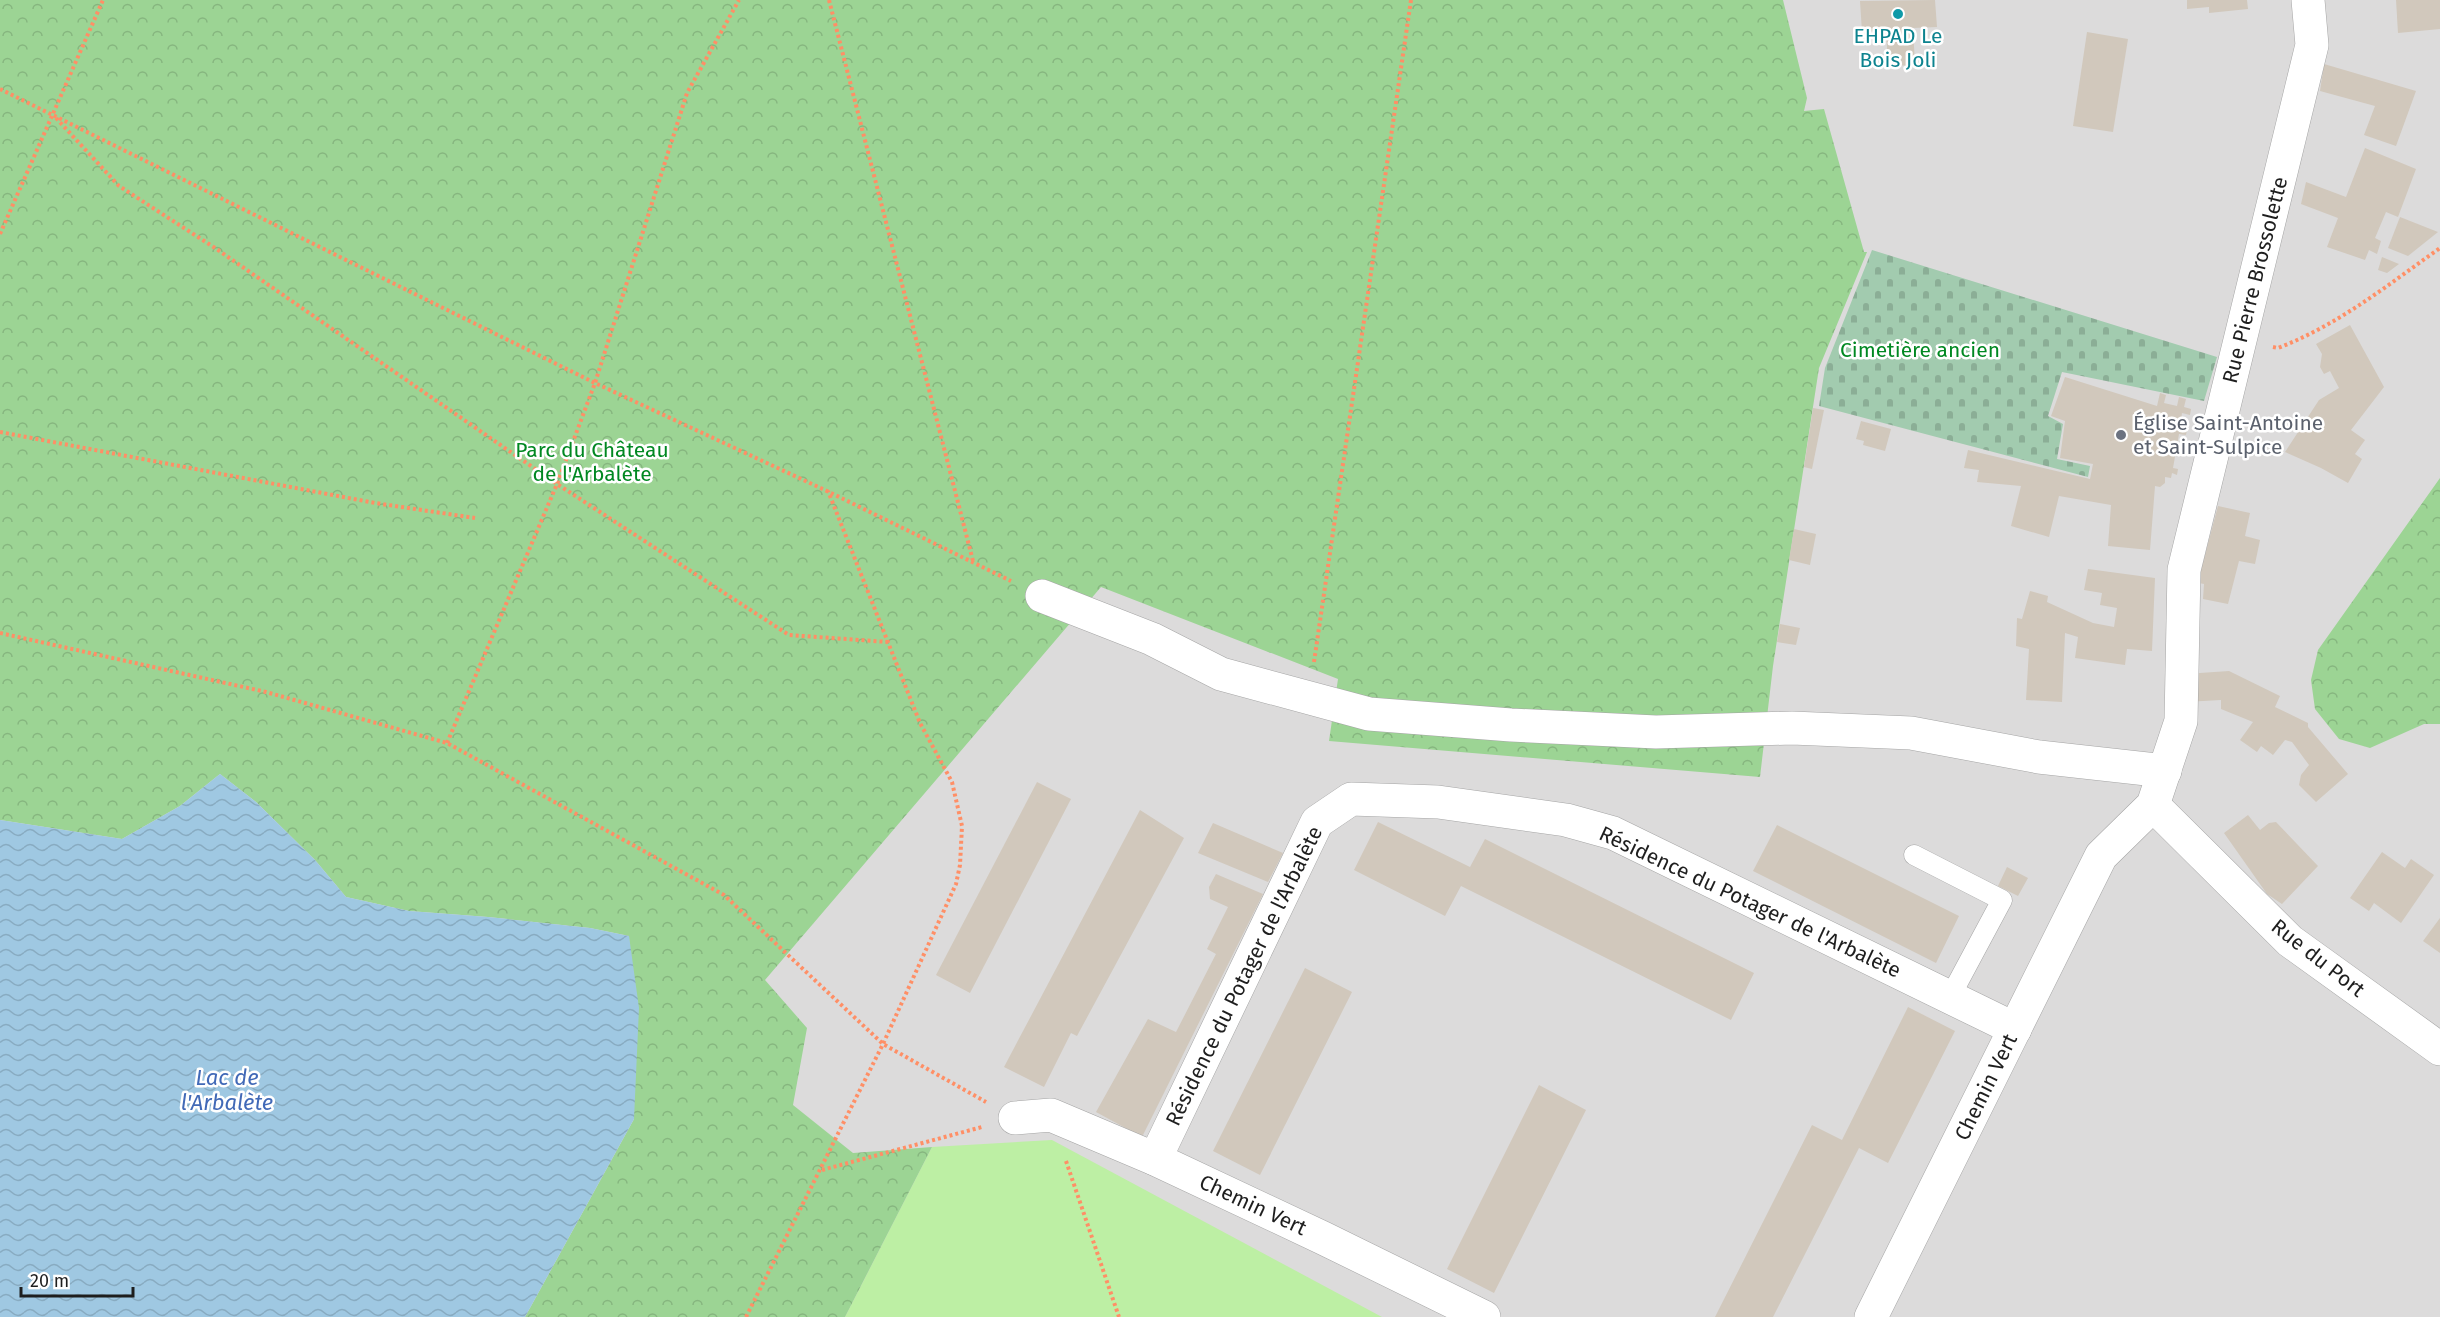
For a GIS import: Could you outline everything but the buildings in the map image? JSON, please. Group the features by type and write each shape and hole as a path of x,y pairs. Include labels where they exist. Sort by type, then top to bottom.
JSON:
{"street":[{"name":"Rue Pierre Brossolette","path":"2101,856 2153,806 2181,722 2184,570 2312,45 2308,0"},
{"path":"1042,596 1152,639 1221,674 1369,714 1511,725 1656,732 1792,728 1911,734 2039,757 2165,771"},
{"name":"Résidence du Potager de l'Arbalète","path":"1155,1159 1317,822 1352,798 1438,802 1566,820 1613,833 2015,1029"},
{"name":"Rue du Port","path":"2153,806 2290,941 2440,1049"},
{"name":"Chemin Vert","path":"1871,1317 2101,856"},
{"name":"Chemin Vert","path":"1015,1118 1051,1115 1155,1159 1484,1317"}],"lane":[{"path":"1914,855 2002,900 1950,998"}],"path":[{"path":"0,234 103,0"},
{"path":"447,743 557,484 595,383 687,93 739,0"},
{"path":"829,0 973,562"},
{"path":"1309,698 1412,0"},
{"path":"0,89 595,383 828,491 1042,596"},
{"path":"53,115 119,186 225,255 557,484 789,635 888,642"},
{"path":"2240,340 2278,348 2306,338 2349,312 2440,249"},
{"path":"0,432 375,502 475,518"},
{"path":"746,1317 884,1044 956,884 960,865 962,826 952,782 920,723 828,491"},
{"path":"0,633 266,692 447,743 724,895 884,1044 1015,1118"},
{"path":"1051,1115 1119,1317"},
{"path":"822,1170 1015,1118"}],"shaded area":[{"path":"0,0 2440,0 2440,1317 0,1317"}],"green space":[{"name":"Parc du Château de l'Arbalète","path":"0,0 1783,0 1807,98 1804,111 1824,109 1864,252 1867,252 1819,368 1773,666 1760,777 1329,741 1338,679 1101,587 765,980 807,1028 793,1105 853,1153 932,1147 845,1317 525,1317 634,1119 629,936 590,928 409,911 346,897 315,860 256,802 220,774 180,806 122,839 0,820"},
{"name":"Cimetière ancien","path":"1872,250 2217,357 2204,401 2062,372 2048,416 2063,424 2057,459 2090,466 2088,477 1819,406 1825,368"},
{"path":"2440,478 2440,724 2424,724 2370,748 2339,739 2315,709 2311,680 2318,650"},
{"path":"1052,1140 1382,1317 845,1317 932,1147"}],"water":[{"name":"Lac de l'Arbalète","path":"220,774 256,802 315,860 346,897 409,911 590,928 629,936 639,1008 634,1119 525,1317 0,1317 0,820 122,839 180,806"}],"place":[{"name":"EHPAD Le Bois Joli","path":"1898,14"},
{"name":"Église Saint-Antoine et Saint-Sulpice","path":"2121,435"}]}
